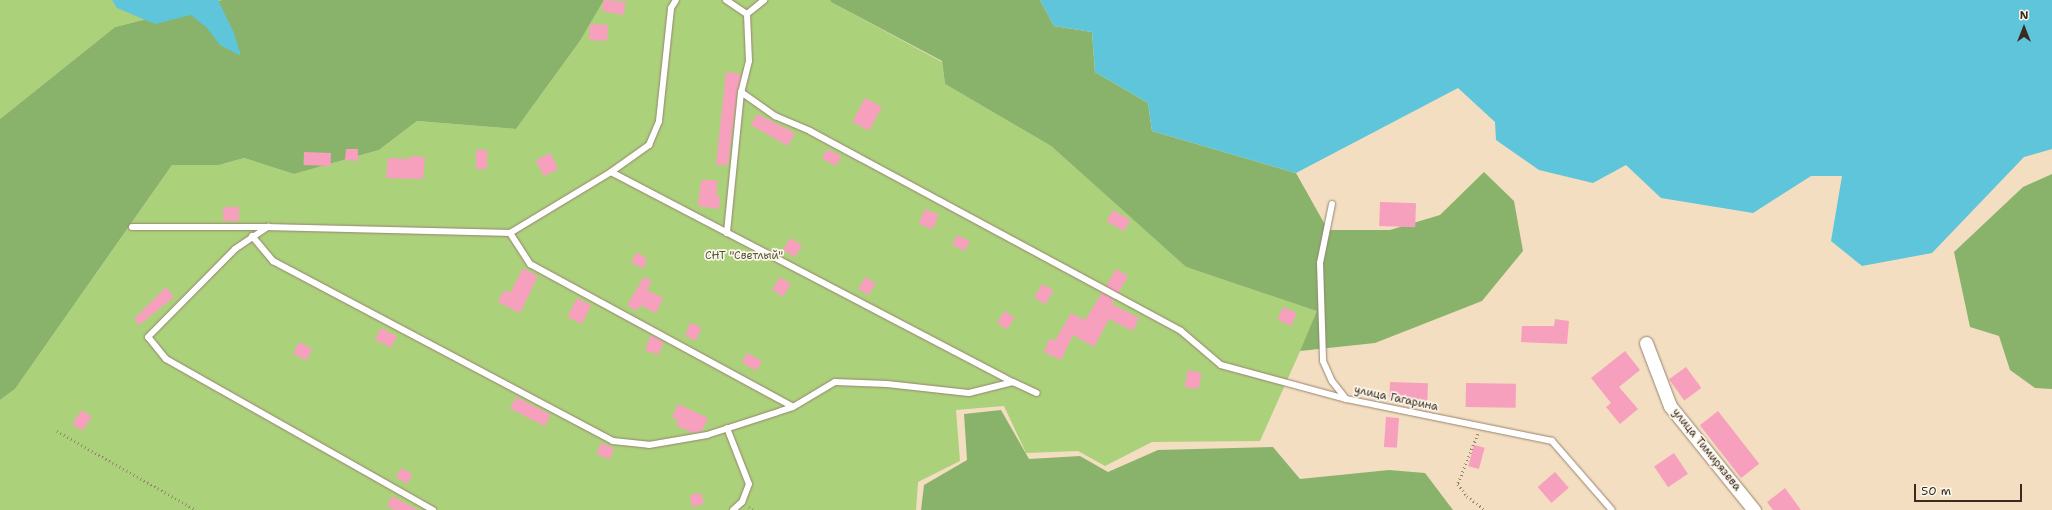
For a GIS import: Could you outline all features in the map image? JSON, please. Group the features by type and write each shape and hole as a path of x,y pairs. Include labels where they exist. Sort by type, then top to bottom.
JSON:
{"street":[{"name":"улица Тимирязева","path":"1646,342 1670,406 1754,510"}],"lane":[{"path":"132,227 268,228 510,234 611,172 649,145 659,121 671,8 676,0"},
{"path":"726,0 747,14"},
{"path":"747,14 764,0"},
{"path":"727,233 741,92 749,61 747,14"},
{"path":"741,92 774,116 810,131 1180,330 1221,365 1346,398"},
{"path":"611,172 1013,382 1037,393"},
{"name":"улица Гагарина","path":"1332,204 1320,263 1323,361 1332,382 1346,398 1552,441 1612,510"},
{"path":"268,228 252,236 235,249 148,338 166,359 433,510"},
{"path":"510,234 530,264 793,407"},
{"path":"252,236 273,261 614,441 648,445 707,435 793,407 835,382 887,384 969,393 1013,382"},
{"path":"727,428 749,484 742,502 733,510"}],"path":[{"path":"1481,427 1458,484 1467,496 1485,510"},
{"path":"57,431 196,510"}],"green space":[{"path":"0,0 222,0 115,27 0,119"},
{"path":"222,0 604,0 580,41 516,129 417,121 379,150 294,174 244,158 219,165 172,165 15,389 0,400 0,119 115,27"},
{"name":"СНТ \"Светлый\"","path":"604,0 830,0 831,2 942,62 945,84 1051,146 1186,267 1318,311 1260,441 1152,442 1105,466 1078,451 1026,453 1004,406 956,410 960,461 918,482 916,510 0,510 0,400 15,389 172,165 219,165 244,158 294,174 379,150 417,121 516,129 580,41"},
{"path":"830,0 1040,0 1054,26 1092,32 1095,72 1148,103 1152,131 1296,173 1328,230 1390,230 1440,215 1484,172 1514,201 1523,251 1482,301 1375,343 1300,351 1317,311 1186,267 1051,146 945,84 942,61 831,2"},
{"path":"2052,174 2052,389 2035,388 2010,370 1999,336 1970,327 1954,252 2023,187"},
{"path":"1001,410 1029,459 1080,456 1108,472 1158,450 1273,447 1300,479 1389,470 1425,473 1453,510 921,510 924,485 967,460 964,414"}],"water":[{"path":"112,0 218,0 234,33 241,56 220,45 207,28 191,15 155,24 117,8"},
{"path":"1040,0 2052,0 2052,149 2024,157 1932,253 1862,266 1831,241 1842,176 1811,176 1753,213 1661,198 1626,165 1593,183 1539,170 1496,140 1495,122 1458,88 1296,173 1152,131 1148,103 1095,72 1092,32 1054,26"}],"building":[{"path":"604,0 626,2 623,15 602,11"},
{"path":"590,24 608,25 607,41 589,40"},
{"path":"726,72 741,74 737,92 728,165 716,165"},
{"path":"865,98 882,107 869,131 852,122"},
{"path":"757,114 795,133 788,146 751,125"},
{"path":"346,149 358,149 358,161 345,160"},
{"path":"827,149 841,156 836,166 822,159"},
{"path":"476,150 487,150 487,169 476,169"},
{"path":"304,152 331,153 331,166 304,165"},
{"path":"550,153 558,169 544,176 536,160"},
{"path":"410,156 425,157 423,179 386,178 388,158 410,159"},
{"path":"701,180 717,180 717,196 720,197 719,209 698,206"},
{"path":"1380,202 1416,203 1415,227 1379,226"},
{"path":"223,207 239,207 239,221 223,221"},
{"path":"925,209 939,215 933,230 919,224"},
{"path":"1113,210 1130,220 1124,231 1106,221"},
{"path":"957,235 970,241 965,251 952,245"},
{"path":"790,238 802,245 795,257 783,250"},
{"path":"637,252 647,259 643,269 631,262"},
{"path":"523,268 538,276 520,313 498,302 504,290 510,293"},
{"path":"1116,269 1128,276 1118,293 1106,286"},
{"path":"644,277 652,281 647,290 663,298 656,313 640,305 637,311 627,305"},
{"path":"780,277 791,284 783,297 772,290"},
{"path":"866,277 876,284 868,295 858,288"},
{"path":"1042,284 1053,290 1046,304 1034,298"},
{"path":"166,287 174,297 139,325 134,319"},
{"path":"1102,293 1114,300 1112,304 1139,318 1133,331 1109,319 1094,347 1073,335 1061,360 1044,352 1050,338 1055,341 1071,313 1085,320"},
{"path":"577,298 591,305 582,324 567,317"},
{"path":"1283,307 1297,313 1291,326 1278,320"},
{"path":"1005,311 1015,318 1007,329 997,322"},
{"path":"1555,319 1569,321 1567,344 1521,342 1522,326 1554,326"},
{"path":"690,323 701,327 696,340 685,336"},
{"path":"381,328 397,336 391,348 375,340"},
{"path":"651,335 664,342 658,355 645,350"},
{"path":"299,342 312,349 306,361 293,353"},
{"path":"1625,351 1640,370 1619,387 1638,409 1620,424 1606,407 1611,403 1591,378"},
{"path":"747,353 762,361 757,371 742,363"},
{"path":"1686,367 1701,388 1684,400 1669,379"},
{"path":"1188,370 1202,373 1198,390 1184,387"},
{"path":"1390,382 1428,383 1427,402 1389,401"},
{"path":"1466,383 1516,384 1516,408 1466,407"},
{"path":"516,397 551,415 545,426 510,409"},
{"path":"678,404 708,418 702,431 693,433 676,425 678,420 672,417"},
{"path":"82,410 92,417 82,431 72,424"},
{"path":"1718,411 1759,464 1741,478 1700,425"},
{"path":"1386,417 1399,418 1397,448 1384,447"},
{"path":"601,443 614,448 610,459 597,454"},
{"path":"1474,445 1485,448 1479,469 1468,466"},
{"path":"1674,453 1688,474 1668,487 1654,466"},
{"path":"401,468 413,474 408,484 396,478"},
{"path":"1555,472 1569,488 1551,503 1538,487"},
{"path":"1785,488 1801,510 1773,510 1767,502"},
{"path":"701,493 704,504 692,507 690,495"},
{"path":"392,496 418,510 395,510 387,506"}]}
